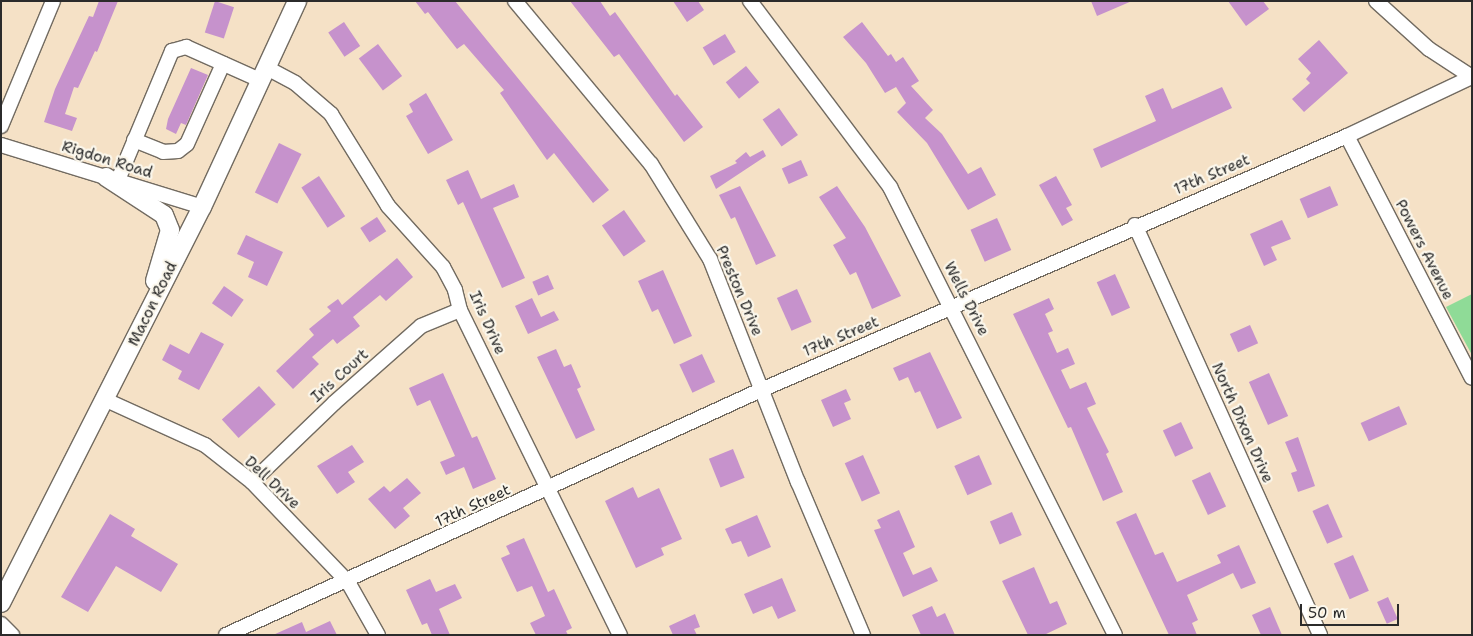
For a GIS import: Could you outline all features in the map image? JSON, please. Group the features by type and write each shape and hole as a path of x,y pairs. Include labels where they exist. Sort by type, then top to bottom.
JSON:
{"main road":[{"name":"Macon Road","path":"1,603 106,400 202,207 265,74 297,1"},
{"path":"112,178 164,215 170,230 155,279 156,299"}],"street":[{"path":"1,126 53,1"},
{"name":"Preston Drive","path":"515,1 651,164 684,214 710,259 761,390 863,635"},
{"name":"Wells Drive","path":"750,1 890,187 953,307 1115,635"},
{"path":"1376,1 1429,49 1471,77"},
{"name":"Iris Drive","path":"134,140 172,51 186,47 223,64 295,83 331,114 388,206 443,267 455,290 460,310 550,488 620,635"},
{"path":"112,178 134,140 163,152 178,151 187,144 223,64"},
{"name":"17th Street","path":"226,635 348,582 761,390 953,307 1135,225 1347,136 1471,77"},
{"name":"Powers Avenue","path":"1347,136 1472,378"},
{"name":"Rigdon Road","path":"1,145 202,207"},
{"name":"North Dixon Drive","path":"1135,225 1320,635"},
{"name":"Iris Court","path":"252,482 334,403 421,326 460,310"},
{"name":"Dell Drive","path":"106,400 205,445 252,482 348,582 378,635"},
{"path":"1,624 12,635"}],"green space":[{"path":"1472,294 1472,355 1446,307"}],"building":[{"path":"99,1 118,1 97,52 95,51 78,88 74,87 65,114 77,118 72,131 44,122 55,89 89,16 93,17"},
{"path":"215,1 234,7 224,39 205,32"},
{"path":"415,1 455,1 609,190 593,203 554,153 547,160 500,93 504,90 464,44 457,49 428,12 425,14"},
{"path":"570,1 600,1 610,16 615,12 675,96 677,94 703,127 684,142 619,54 614,57"},
{"path":"673,1 698,1 704,10 687,22"},
{"path":"1091,1 1132,1 1097,16"},
{"path":"1228,1 1263,1 1269,9 1246,26"},
{"path":"344,22 360,46 344,57 328,33"},
{"path":"862,22 888,56 891,54 896,62 903,57 919,81 911,86 933,110 925,118 942,134 968,174 981,167 996,195 968,210 927,143 897,112 906,103 896,87 885,93 866,63 843,37"},
{"path":"725,34 736,52 714,65 703,47"},
{"path":"1319,40 1348,73 1304,112 1292,99 1310,83 1306,79 1311,73 1298,59"},
{"path":"378,44 402,76 383,90 359,58"},
{"path":"746,66 759,82 739,99 726,82"},
{"path":"191,68 208,75 186,125 181,123 176,134 166,129 168,119"},
{"path":"1222,87 1232,108 1101,168 1093,149 1156,121 1145,96 1163,88 1172,109"},
{"path":"426,93 453,140 428,154 406,116 413,112 409,104"},
{"path":"779,108 798,135 782,147 763,119"},
{"path":"279,143 301,154 277,203 255,192"},
{"path":"763,150 766,156 716,189 710,176 737,163 735,161 746,152 750,157"},
{"path":"801,160 808,176 789,184 782,169"},
{"path":"468,170 481,199 514,184 519,197 493,208 525,278 502,288 463,202 458,205 446,180"},
{"path":"319,176 345,216 328,228 301,187"},
{"path":"1056,176 1072,205 1066,208 1073,220 1062,226 1039,185"},
{"path":"740,186 776,256 756,265 735,217 731,219 719,195"},
{"path":"837,186 865,227 901,296 872,309 856,272 850,275 833,245 846,238 819,197"},
{"path":"1330,186 1338,205 1308,218 1300,199"},
{"path":"624,210 646,241 624,257 602,225"},
{"path":"377,217 386,231 369,242 360,228"},
{"path":"997,218 1011,250 985,262 971,230"},
{"path":"1282,220 1291,239 1271,247 1277,260 1264,266 1250,234"},
{"path":"246,235 283,252 267,286 248,277 254,262 237,254"},
{"path":"397,258 413,277 386,301 380,295 353,317 360,326 337,344 333,339 312,357 319,364 293,389 276,371 314,335 309,329 331,311 327,307 338,299 342,305"},
{"path":"663,270 692,336 674,344 658,309 652,312 638,281"},
{"path":"1115,274 1130,308 1112,316 1097,282"},
{"path":"548,275 554,289 538,295 532,282"},
{"path":"224,286 244,300 232,317 212,303"},
{"path":"797,289 812,322 792,331 777,298"},
{"path":"532,298 541,317 554,311 559,320 528,334 515,306"},
{"path":"1049,298 1054,309 1045,314 1053,331 1048,333 1057,353 1068,348 1075,364 1061,370 1070,389 1086,382 1096,404 1087,408 1109,452 1106,454 1123,492 1103,501 1071,427 1068,428 1013,314"},
{"path":"1250,325 1258,343 1238,352 1230,334"},
{"path":"201,332 224,344 199,390 178,379 182,371 162,360 170,344 189,354"},
{"path":"556,349 564,367 571,364 581,387 577,389 595,430 576,439 537,357"},
{"path":"930,352 962,418 937,429 920,391 915,393 908,377 899,381 893,368"},
{"path":"702,354 715,382 692,393 679,365"},
{"path":"443,373 472,438 477,436 496,479 473,489 464,467 446,475 440,462 455,456 430,400 417,406 409,388"},
{"path":"1269,373 1288,416 1268,425 1249,382"},
{"path":"259,386 276,405 239,438 222,419"},
{"path":"846,389 851,400 844,403 851,419 833,427 821,400"},
{"path":"1399,406 1407,424 1369,441 1361,423"},
{"path":"1181,422 1193,448 1175,457 1163,430"},
{"path":"1298,437 1315,486 1298,492 1291,473 1297,471 1285,442"},
{"path":"352,445 364,462 348,472 355,482 337,494 317,466"},
{"path":"733,449 745,478 721,487 709,459"},
{"path":"863,455 880,493 862,502 845,463"},
{"path":"979,455 992,484 967,495 954,466"},
{"path":"1210,472 1226,506 1208,515 1192,480"},
{"path":"407,478 421,493 403,508 410,516 395,529 368,499 384,486 390,492"},
{"path":"633,487 638,498 659,488 682,539 661,548 664,555 636,568 605,501"},
{"path":"1328,504 1343,537 1327,544 1312,511"},
{"path":"899,510 915,547 903,553 913,575 931,567 938,581 903,597 874,530 881,528 877,520"},
{"path":"1012,512 1022,535 1000,544 990,521"},
{"path":"1136,513 1155,555 1163,552 1177,582 1221,563 1217,555 1239,545 1256,583 1241,589 1233,573 1187,595 1198,620 1192,623 1197,635 1169,635 1116,522"},
{"path":"110,514 135,529 131,536 178,564 161,592 116,566 88,612 61,597"},
{"path":"757,515 771,547 748,557 741,541 732,544 725,529"},
{"path":"524,538 548,592 554,589 572,628 566,631 568,635 536,635 530,623 545,616 532,586 517,592 501,558 510,554 506,546"},
{"path":"1353,555 1369,591 1350,599 1334,564"},
{"path":"1034,567 1050,604 1057,601 1067,624 1044,635 1028,635 1002,581"},
{"path":"782,578 796,611 778,619 772,606 753,614 744,594"},
{"path":"430,579 436,592 455,584 462,598 439,609 450,635 432,635 427,623 422,625 406,590"},
{"path":"1388,597 1398,619 1387,624 1377,602"},
{"path":"932,606 937,617 945,613 955,635 921,635 912,615"},
{"path":"1270,607 1282,635 1261,635 1252,615"},
{"path":"695,614 700,627 694,629 697,635 673,635 669,626"},
{"path":"330,621 337,635 273,635 302,622 306,632"}]}
